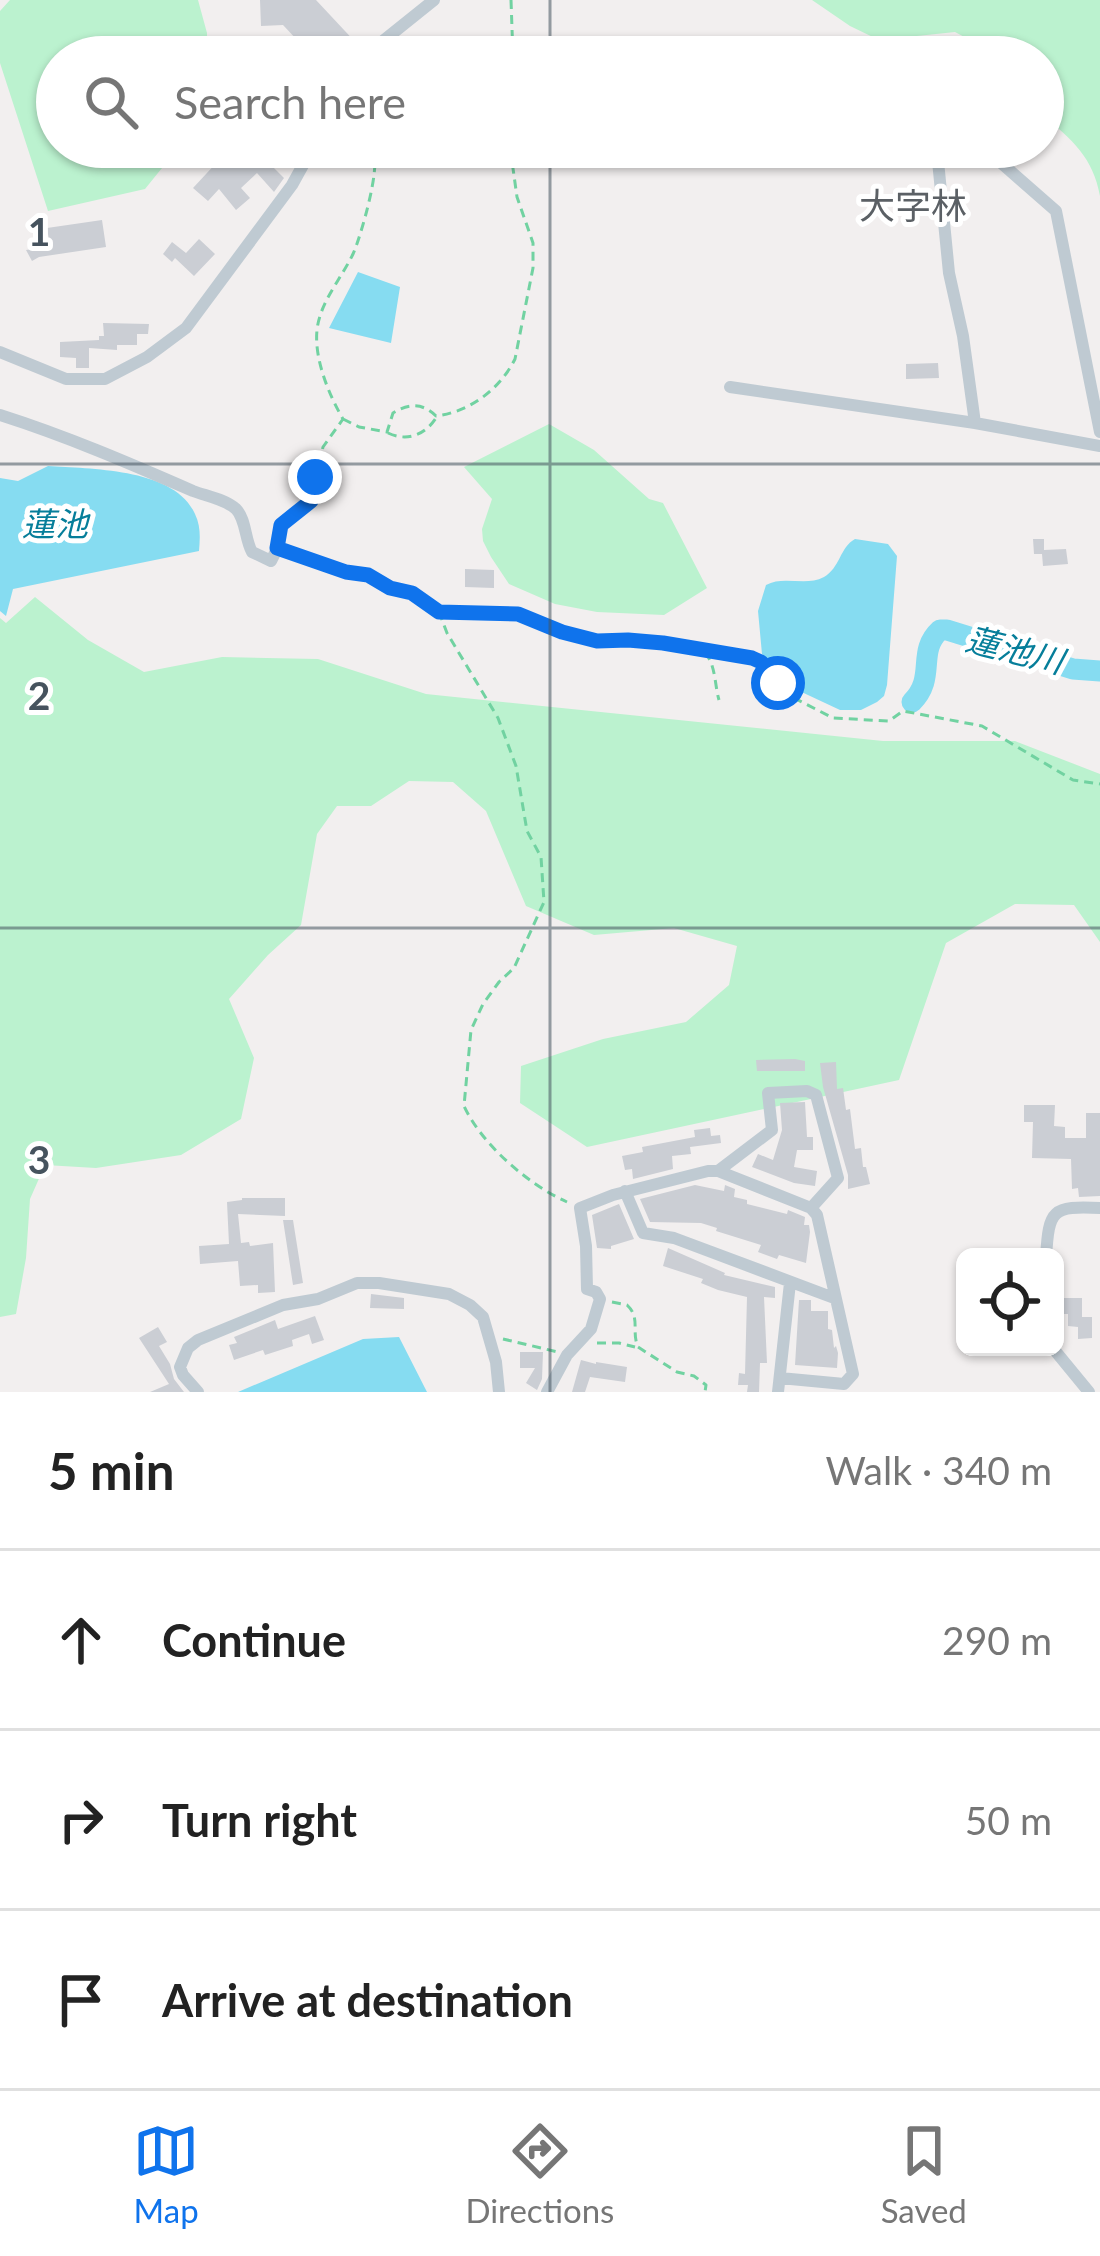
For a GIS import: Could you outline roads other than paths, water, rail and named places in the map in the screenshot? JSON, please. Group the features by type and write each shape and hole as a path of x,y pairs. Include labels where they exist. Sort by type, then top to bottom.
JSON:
{"street":[{"path":"389,36 434,0"},
{"path":"0,352 66,379 104,380 147,357 186,328 301,168"},
{"path":"939,168 949,273 975,423"},
{"path":"1007,168 1056,211 1100,432"},
{"path":"730,387 1100,446"},
{"path":"0,416 103,451 224,501 241,516 252,552 271,561 277,548"},
{"path":"718,1171 772,1130 768,1093 807,1090 815,1095 838,1178 811,1208"},
{"path":"547,1392 591,1329 600,1299 587,1289 580,1208 708,1171 811,1208 817,1215 853,1374 844,1384 779,1385 790,1283"},
{"path":"625,1192 643,1233 674,1238 835,1298"},
{"path":"1047,1248 1048,1224 1058,1210 1100,1208"},
{"path":"197,1392 180,1367 188,1348 198,1340 284,1305 318,1299 357,1283 449,1294 470,1305 483,1317 499,1392"},
{"path":"1059,1356 1089,1392"}],"water":[{"path":"358,272 400,287 391,343 329,328"},
{"name":"蓮池","path":"48,466 108,470 170,488 195,514 199,551 13,589 6,616 0,611 0,478 18,481"},
{"path":"855,539 888,544 897,556 887,685 877,702 861,710 840,710 793,688 762,654 758,611 766,585 824,577"},
{"path":"399,1337 427,1392 238,1392 363,1339"}],"waterway":[{"name":"蓮池川","path":"912,702 924,683 929,647 940,630 1073,669 1100,671"}],"district":[{"name":"大字林","path":"913,206"}]}
